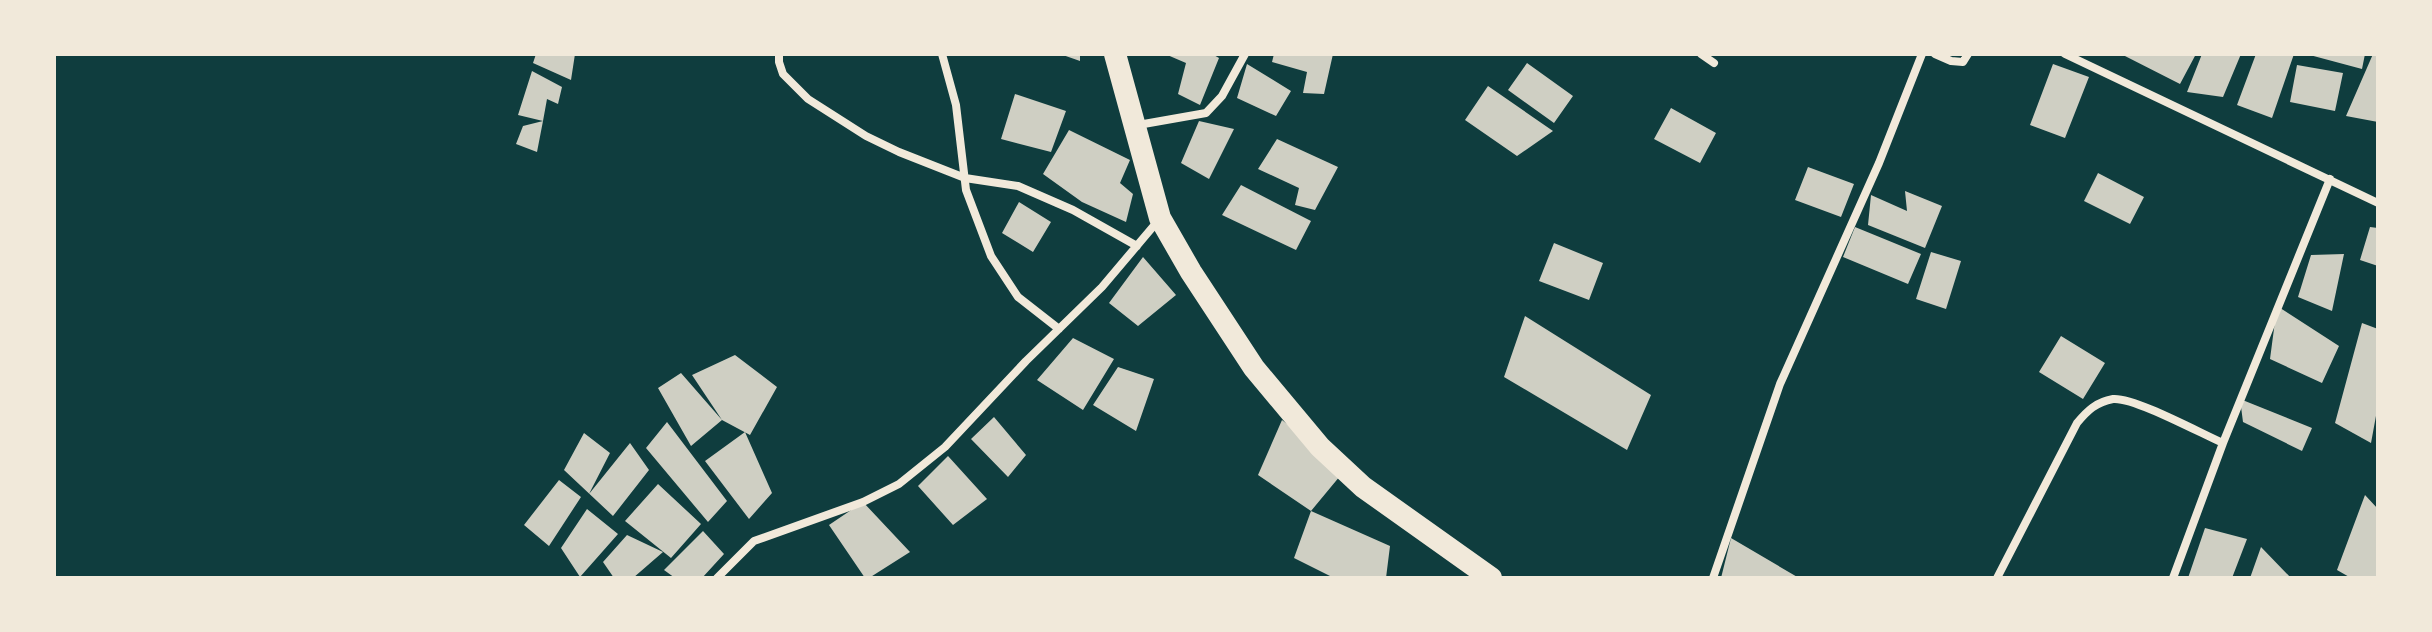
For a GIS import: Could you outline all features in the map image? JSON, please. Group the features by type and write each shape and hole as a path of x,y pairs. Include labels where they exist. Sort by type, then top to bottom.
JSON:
{"highway":[{"path":"1115,54 1160,218 1191,272 1254,368 1320,447 1363,487 1491,578"}],"street":[{"path":"779,54 783,74 808,99 836,119 899,152 965,178 1018,186 1073,210 1137,246"},
{"path":"942,54 956,105 966,190 987,246 1004,279 1018,297 1059,329"},
{"path":"1134,125 1206,113 1222,96 1245,54"},
{"path":"1701,54 1714,63"},
{"path":"1713,578 1780,384 1879,163 1922,54"},
{"path":"1935,54 1958,62 1963,62 1968,54"},
{"path":"2065,54 2378,203"},
{"path":"2173,578 2223,443 2330,179"},
{"path":"717,578 754,541 863,502 899,484 945,447 1102,287 1160,218"},
{"path":"1997,578 2077,423 2090,408 2116,399 2126,401 2223,443"}],"building":[{"path":"536,54 575,54 571,80 533,63"},
{"path":"1060,54 1080,54 1080,61"},
{"path":"1165,54 1212,54 1219,58 1200,105 1178,94 1186,63"},
{"path":"1274,54 1333,54 1324,94 1303,93 1307,72 1272,62"},
{"path":"2121,54 2196,54 2180,84"},
{"path":"2202,54 2241,54 2223,97 2187,92"},
{"path":"2256,54 2294,54 2272,118 2237,105"},
{"path":"2306,54 2365,54 2362,69"},
{"path":"2373,54 2378,54 2378,122 2346,116"},
{"path":"1527,63 1573,96 1554,123 1508,90"},
{"path":"1247,64 1291,91 1276,116 1237,98"},
{"path":"2053,64 2089,77 2065,138 2030,125"},
{"path":"2297,65 2343,73 2335,111 2290,102"},
{"path":"532,71 562,87 558,104 547,99 543,121 518,115"},
{"path":"1488,86 1553,131 1517,156 1465,120"},
{"path":"1015,94 1066,111 1051,152 1001,139"},
{"path":"1671,108 1716,133 1700,163 1654,139"},
{"path":"543,121 537,152 516,144 523,126"},
{"path":"1199,121 1234,129 1209,179 1181,163"},
{"path":"1069,130 1130,160 1120,183 1133,194 1126,222 1082,202 1043,174"},
{"path":"1277,139 1338,167 1315,210 1295,205 1299,188 1258,169"},
{"path":"1808,167 1854,184 1841,217 1795,200"},
{"path":"2098,173 2144,197 2130,224 2084,201"},
{"path":"1241,185 1311,221 1296,250 1222,215"},
{"path":"1905,191 1942,206 1925,248 1868,225 1871,195 1907,211"},
{"path":"1019,202 1051,222 1033,252 1002,233"},
{"path":"1855,227 1921,254 1908,284 1843,257"},
{"path":"2370,227 2378,228 2378,266 2360,260"},
{"path":"1554,243 1603,263 1589,300 1539,281"},
{"path":"1931,252 1961,261 1946,309 1916,299"},
{"path":"2344,254 2332,311 2298,297 2311,255"},
{"path":"1143,257 1176,295 1138,326 1109,303"},
{"path":"2277,306 2339,346 2322,383 2270,359"},
{"path":"1525,316 1651,395 1627,450 1504,377"},
{"path":"2362,323 2378,329 2378,405 2371,443 2335,423"},
{"path":"2061,336 2105,363 2083,399 2039,372"},
{"path":"1073,338 1114,359 1083,410 1037,380"},
{"path":"735,355 777,387 750,435 722,420 692,375"},
{"path":"1118,367 1154,379 1136,431 1093,405"},
{"path":"681,373 722,420 691,446 658,388"},
{"path":"2240,399 2312,428 2302,451 2243,422"},
{"path":"994,417 1026,455 1008,477 971,439"},
{"path":"1282,420 1345,470 1311,511 1258,475"},
{"path":"667,422 727,501 708,522 646,448"},
{"path":"745,432 772,493 749,519 705,461"},
{"path":"584,433 610,453 589,494 564,470"},
{"path":"630,443 649,470 613,516 589,494"},
{"path":"948,456 987,499 953,525 918,486"},
{"path":"559,480 581,497 549,546 524,525"},
{"path":"658,484 701,524 671,558 625,521"},
{"path":"2365,495 2378,509 2378,578 2351,578 2337,570"},
{"path":"863,502 910,552 869,578 865,578 829,525"},
{"path":"587,509 618,534 580,577 561,548"},
{"path":"1311,511 1390,546 1386,578 1334,578 1294,558"},
{"path":"2205,528 2247,539 2232,578 2188,578"},
{"path":"703,531 724,554 702,578 675,578 664,570"},
{"path":"627,535 663,552 633,578 614,578 603,562"},
{"path":"1731,538 1799,578 1721,578"},
{"path":"2261,547 2291,578 2250,578"}]}
